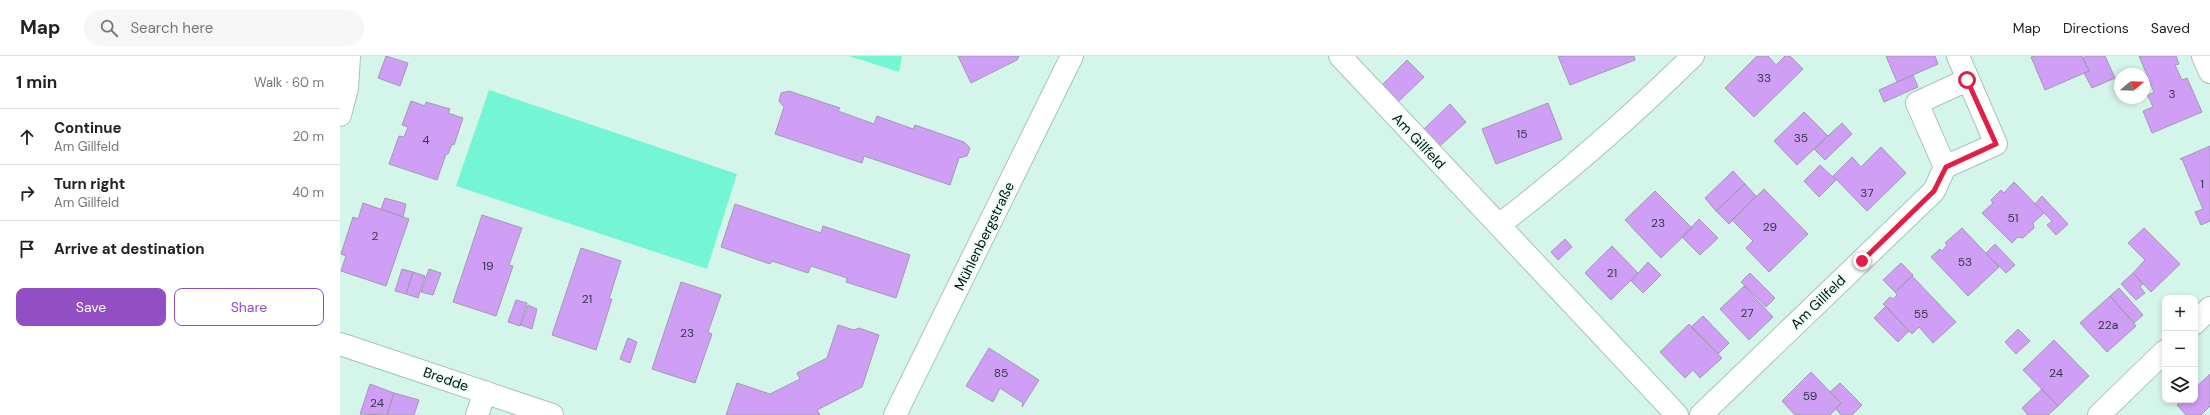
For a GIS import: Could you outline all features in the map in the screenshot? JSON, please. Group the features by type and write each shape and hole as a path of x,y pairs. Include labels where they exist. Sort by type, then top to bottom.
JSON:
{"street":[{"path":"340,115 347,88 349,56"},
{"name":"Mühlenbergstraße","path":"895,415 1072,56"},
{"name":"Am Gillfeld","path":"1340,56 1677,415"},
{"path":"1499,225 1529,202 1644,104 1693,56"},
{"path":"1958,56 1967,80 1996,144 1946,167 1917,103 1967,80"},
{"path":"2203,56 2210,72"},
{"name":"Am Gillfeld","path":"1700,415 1934,191 1946,167"},
{"path":"2198,320 2210,308"},
{"name":"Bredde","path":"340,344 552,415"},
{"path":"2099,415 2162,355"},
{"path":"477,415 485,392"}],"green space":[{"path":"849,56 902,56 899,72"},
{"path":"489,90 737,174 707,269 456,186"}],"building":[{"path":"386,56 408,63 400,86 378,78"},
{"path":"958,56 1019,56 1017,60 971,83"},
{"path":"1558,56 1634,56 1635,60 1570,85"},
{"path":"1757,56 1768,56 1776,65 1785,56 1790,56 1803,69 1754,117 1725,88"},
{"path":"1886,56 1935,56 1938,64 1897,82"},
{"path":"2082,56 2089,71 2045,90 2031,57"},
{"path":"2086,56 2105,56 2114,78 2092,88 2084,73 2089,71 2083,58"},
{"path":"2139,56 2176,56 2179,64 2175,65 2182,80 2187,78 2202,112 2152,133 2143,111 2153,107 2150,100 2150,94 2154,92 2150,82 2150,68 2144,68"},
{"path":"1407,60 1424,77 1398,102 1382,85"},
{"path":"1913,75 1918,87 1884,102 1879,90"},
{"path":"789,91 840,108 838,111 874,124 877,116 913,129 915,125 964,142 970,148 967,156 959,158 950,185 864,156 862,163 775,134 784,107 779,101 781,93"},
{"path":"411,101 425,106 426,102 450,109 448,113 463,118 454,145 452,144 448,154 446,154 437,180 389,164 399,136 404,137 408,127 402,125"},
{"path":"1548,103 1562,139 1496,164 1482,129"},
{"path":"1450,104 1466,122 1440,146 1424,129"},
{"path":"1804,112 1828,136 1797,165 1774,141"},
{"path":"1842,123 1852,134 1825,160 1814,149"},
{"path":"2210,146 2210,221 2201,225 2195,212 2203,209 2182,159 2180,159"},
{"path":"1881,147 1906,173 1867,211 1833,176 1852,157 1861,167"},
{"path":"1820,165 1836,180 1819,197 1804,181"},
{"path":"1733,171 1745,184 1716,211 1705,198"},
{"path":"2014,182 2044,213 2033,223 2034,228 2023,238 2018,237 2012,243 1982,213 1993,203 1991,200 2001,190 2004,193"},
{"path":"1745,184 1756,196 1729,224 1716,211"},
{"path":"1764,189 1808,234 1769,272 1746,248 1753,241 1732,220"},
{"path":"1655,191 1692,228 1661,258 1625,220"},
{"path":"2042,196 2068,224 2056,235 2047,225 2052,221 2035,204"},
{"path":"385,198 406,204 403,217 381,209"},
{"path":"363,203 409,219 386,286 341,271 346,256 341,254 353,217 358,219"},
{"path":"735,204 821,233 823,226 910,255 896,298 846,282 847,278 811,266 808,273 772,261 770,264 721,247"},
{"path":"482,215 522,228 509,265 513,266 496,316 453,302"},
{"path":"1699,219 1718,238 1700,255 1682,237"},
{"path":"1962,228 1999,267 1968,296 1931,257 1940,249 1942,251 1947,245 1945,243"},
{"path":"2144,228 2180,264 2151,292 2133,273 2145,260 2128,243"},
{"path":"1565,239 1572,247 1558,260 1551,252"},
{"path":"1995,244 2015,265 2006,273 1986,253"},
{"path":"1612,246 1638,273 1611,300 1585,273"},
{"path":"581,248 621,261 609,299 612,299 596,350 552,335"},
{"path":"1648,262 1661,275 1643,293 1631,281"},
{"path":"1901,263 1913,275 1895,292 1883,280"},
{"path":"402,269 413,272 406,294 395,291"},
{"path":"429,269 441,273 433,295 421,292"},
{"path":"413,272 425,276 418,298 406,294"},
{"path":"1750,273 1775,298 1766,307 1741,282"},
{"path":"2133,273 2143,284 2140,287 2145,293 2136,300 2121,284"},
{"path":"1912,276 1956,322 1933,343 1919,327 1912,334 1883,304 1890,297 1893,299 1897,295 1895,292"},
{"path":"681,282 721,295 708,332 712,334 695,383 652,369"},
{"path":"1744,286 1773,317 1749,340 1720,309"},
{"path":"2119,288 2143,315 2134,323 2110,296"},
{"path":"2110,296 2136,326 2107,352 2080,323"},
{"path":"516,300 527,303 520,326 508,322"},
{"path":"528,305 537,309 532,329 521,325"},
{"path":"1886,306 1909,331 1898,342 1874,318"},
{"path":"1703,316 1729,343 1718,354 1691,327"},
{"path":"1689,324 1722,358 1700,378 1693,370 1685,378 1660,352"},
{"path":"838,325 854,330 859,328 879,335 862,387 817,410 820,415 726,415 737,383 770,394 800,379 797,373 827,358"},
{"path":"2018,329 2030,341 2016,354 2005,342"},
{"path":"628,338 637,342 630,363 620,359"},
{"path":"2054,340 2089,376 2058,406 2023,370"},
{"path":"989,348 1039,380 1022,407 1023,403 1000,388 993,402 966,386"},
{"path":"1811,372 1841,403 1830,415 1795,415 1782,401"},
{"path":"2210,374 2210,406 2201,415 2186,415 2177,405 2179,403 2198,403 2198,385"},
{"path":"1840,383 1862,405 1852,415 1841,415 1836,409 1841,403 1830,392"},
{"path":"370,384 394,393 387,415 360,414"},
{"path":"2042,389 2058,406 2048,415 2028,415 2022,408"},
{"path":"394,393 419,400 414,415 387,415"}],"route":[{"path":"1862,261 1934,191 1946,167 1996,144 1967,80"}]}
